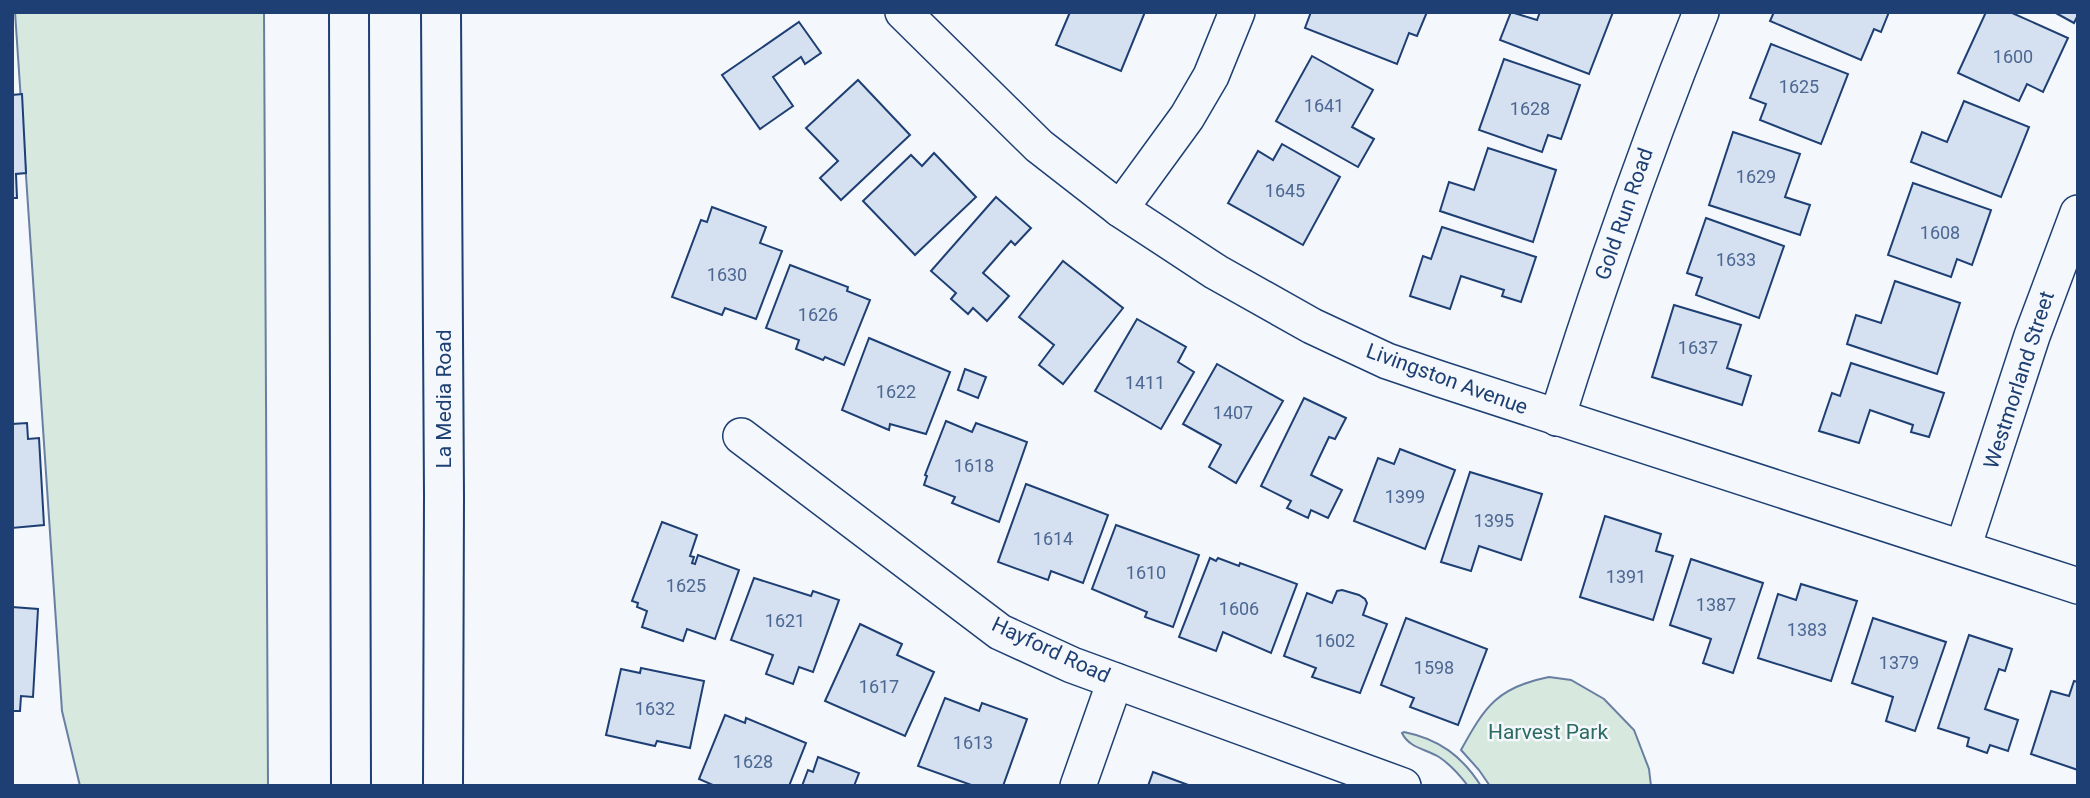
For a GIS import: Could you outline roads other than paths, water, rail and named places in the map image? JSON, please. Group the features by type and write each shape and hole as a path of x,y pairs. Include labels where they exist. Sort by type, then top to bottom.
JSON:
{"main road":[{"path":"349,12 351,786"},
{"name":"La Media Road","path":"440,12 444,496 443,786"}],"street":[{"name":"Livingston Avenue","path":"903,12 1039,146 1120,209 1216,272 1312,326 1387,361 2078,586"},
{"path":"1120,209 1187,117 1211,76 1237,12"},
{"name":"Gold Run Road","path":"1557,418 1608,257 1701,12"},
{"name":"Westmorland Street","path":"1963,548 2032,336 2078,213"},
{"name":"Hayford Road","path":"741,436 1000,632 1072,665 1403,786"},
{"path":"1077,786 1115,681"}],"park label":[{"name":"Harvest Park","path":"1548,732"}]}
